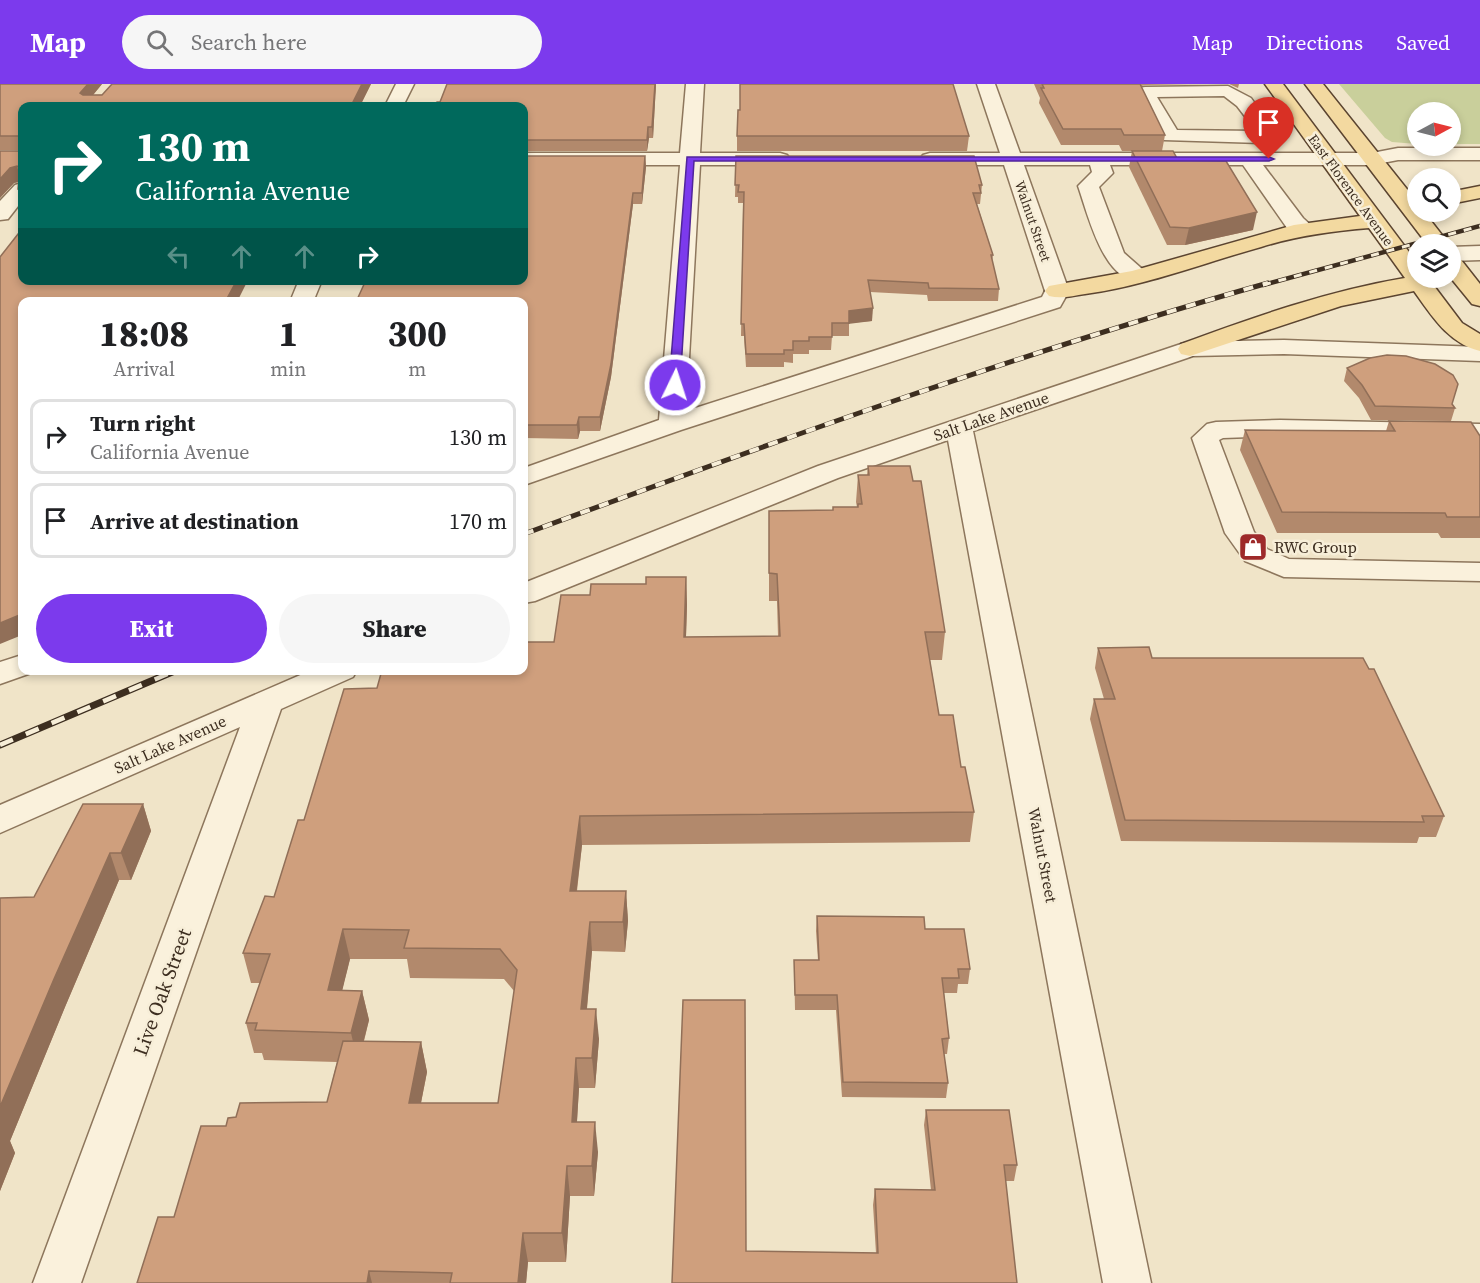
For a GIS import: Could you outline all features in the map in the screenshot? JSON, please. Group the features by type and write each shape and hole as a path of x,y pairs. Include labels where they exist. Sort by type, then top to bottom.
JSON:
{"main road":[{"name":"East Florence Avenue","path":"1274,84 1407,265"},
{"path":"1314,84 1372,159 1407,197"},
{"path":"1461,196 1480,192"},
{"path":"1057,291 1084,288 1138,275 1304,230 1343,222 1374,221"},
{"path":"1461,275 1480,299"},
{"path":"1190,349 1253,326 1388,287 1407,285"},
{"name":"East Florence Avenue","path":"1424,288 1453,328 1480,344"}],"street":[{"path":"396,102 405,84"},
{"path":"672,424 695,84"},
{"name":"Walnut Street","path":"986,84 1057,291"},
{"path":"1228,91 1244,102 1269,134 1261,137 1171,136 1145,92 1228,91"},
{"path":"1179,104 1287,102"},
{"path":"908,159 1372,159 1398,154 1480,154"},
{"path":"528,159 795,159"},
{"path":"1097,159 1102,173 1088,186 1114,256 1138,275"},
{"path":"1249,159 1295,223 1304,230"},
{"path":"1372,159 1410,168 1480,168"},
{"path":"0,214 18,194"},
{"path":"1461,254 1480,253"},
{"path":"528,476 672,424 1047,304 1055,298 1057,291"},
{"name":"Salt Lake Avenue","path":"528,592 828,472 1190,349 1284,346 1480,354"},
{"name":"Walnut Street","path":"959,427 1127,1283"},
{"path":"1477,436 1280,428 1216,430 1205,438 1240,533 1256,555 1284,568 1480,572"},
{"path":"0,674 18,667"},
{"name":"Salt Lake Avenue","path":"0,820 329,675"},
{"name":"Live Oak Street","path":"57,1283 267,701"}],"green space":[{"path":"1339,84 1480,84 1480,144 1461,144 1461,102 1407,102 1407,143 1392,142 1385,138"}],"building":[{"path":"0,84 88,84 80,93 102,95 112,84 362,84 353,102 18,102 18,136 0,136"},
{"path":"447,84 655,84 652,127 648,127 647,140 528,140 528,102 440,102"},
{"path":"740,84 953,84 969,136 737,136"},
{"path":"1042,84 1140,84 1165,135 1124,135 1121,129 1063,129 1041,88 1044,88"},
{"path":"0,151 18,151 18,167 10,168 0,179"},
{"path":"1132,151 1173,151 1178,160 1226,161 1257,212 1189,228 1170,227"},
{"path":"528,156 645,156 642,193 633,193 611,364 600,417 579,417 577,425 528,425 528,297 358,297 364,285 528,285"},
{"path":"736,156 974,156 982,185 979,185 981,193 973,193 993,255 991,255 999,289 929,288 928,283 868,280 873,308 849,311 849,323 832,323 832,337 809,337 809,341 793,341 793,350 784,350 784,354 746,354 744,324 741,324 744,192 738,192 739,185 735,185"},
{"path":"18,234 18,285 234,285 228,297 18,297 18,616 0,623 0,257"},
{"path":"1387,355 1406,356 1435,364 1453,375 1458,384 1452,404 1455,408 1375,406 1362,385 1347,368 1370,358"},
{"path":"1389,421 1471,422 1480,436 1480,517 1447,517 1445,513 1282,512 1245,430 1395,431"},
{"path":"868,466 910,466 913,481 921,481 945,632 925,632 939,715 953,715 961,767 965,767 974,812 580,816 570,891 626,891 623,922 590,922 581,1009 596,1009 592,1058 576,1058 572,1122 595,1122 592,1166 567,1166 562,1233 523,1233 518,1283 450,1283 452,1273 369,1271 367,1283 137,1283 158,1217 174,1217 201,1126 226,1126 228,1118 236,1117 240,1103 327,1102 343,1041 421,1042 409,1103 498,1103 517,970 500,949 404,948 409,930 343,929 328,990 362,991 351,1033 255,1030 257,1023 246,1023 270,954 243,953 265,896 274,897 298,820 304,820 344,689 377,688 381,675 528,675 528,642 554,642 561,595 590,595 591,584 646,584 646,577 686,577 684,637 780,636 777,574 769,573 769,511 833,510 833,507 858,507 858,504 862,504 858,475 869,475"},
{"path":"1149,647 1152,658 1363,658 1369,669 1374,669 1444,816 1422,816 1424,822 1125,820 1094,699 1115,699 1098,648"},
{"path":"83,804 143,804 121,853 110,853 0,1107 0,898 34,897"},
{"path":"817,916 924,917 925,929 964,929 970,969 958,969 959,978 942,978 949,1038 942,1039 948,1083 843,1082 837,995 795,995 794,960 819,960"},
{"path":"683,1000 745,1000 746,1251 878,1253 875,1189 935,1190 926,1110 1009,1110 1017,1165 1004,1165 1017,1283 672,1283"}],"railway":[{"path":"1263,285 1480,226"},
{"path":"528,533 894,401 1080,339 1268,283"},
{"path":"0,745 165,675"}],"place":[{"name":"RWC Group","path":"1253,547"}],"route":[{"path":"675,385 690,159 1269,159"}]}
